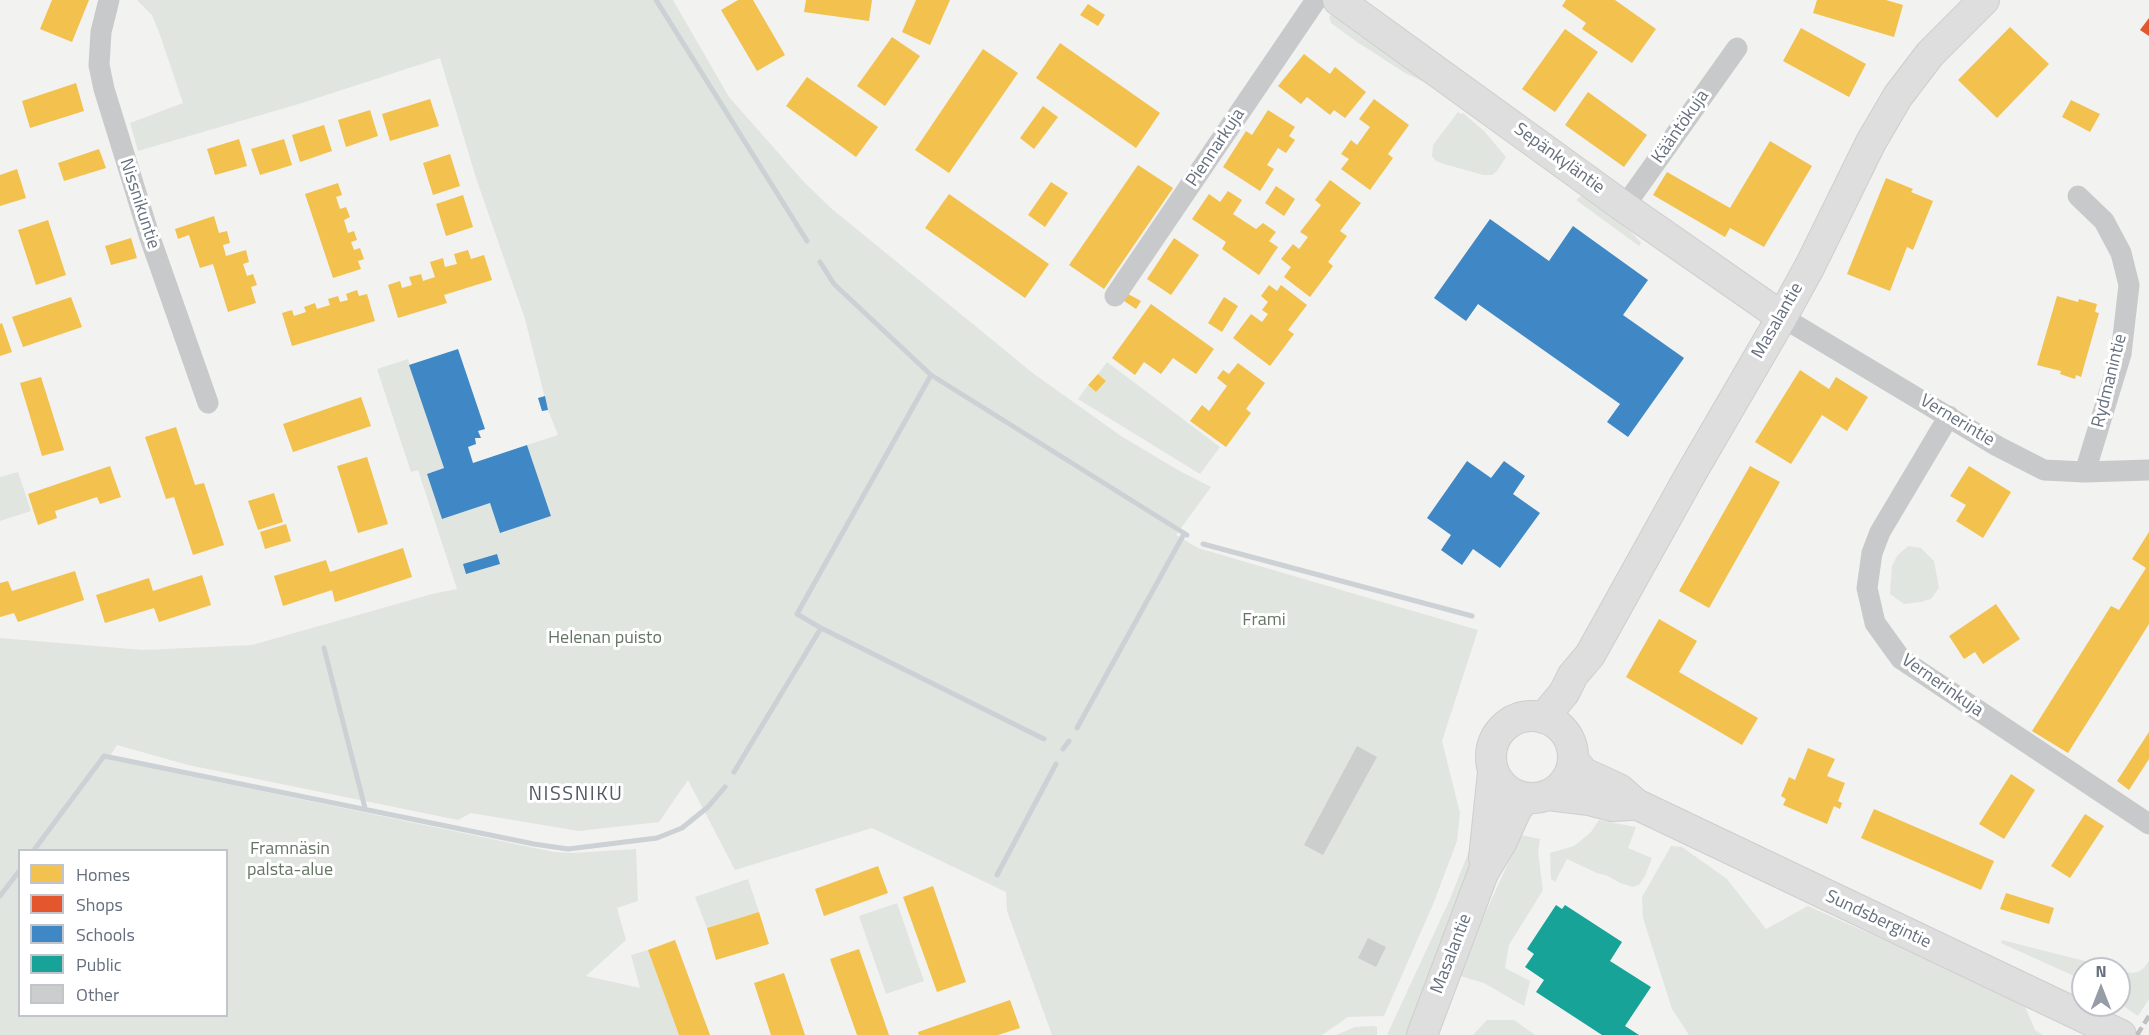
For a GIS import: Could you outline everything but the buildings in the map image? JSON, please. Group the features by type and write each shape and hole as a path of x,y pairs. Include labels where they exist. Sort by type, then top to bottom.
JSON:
{"street":[{"name":"Nissnikuntie","path":"109,0 101,33 99,65 104,89 149,235 208,403"},
{"name":"Piennarkuja","path":"1115,296 1316,0"},
{"name":"Sepänkyläntie","path":"1338,0 1624,207 1782,317"},
{"name":"Masalantie","path":"1543,718 1564,693 1573,675 1590,655 1694,467 1782,317 1810,266 1870,142 1898,96 1930,54 1984,0"},
{"name":"Kääntökuja","path":"1624,207 1737,48"},
{"name":"Rydmanintie","path":"2078,196 2104,221 2121,253 2129,285 2121,354 2085,472"},
{"name":"Vernerintie","path":"1782,317 1998,446 2044,470 2085,472 2149,470"},
{"name":"Vernerinkuja","path":"1949,416 1880,532 1872,553 1867,588 1875,623 1900,659 2149,824"},
{"name":"Masalantie","path":"1570,748 1590,681 1590,655"},
{"path":"1531,716 1552,722 1570,748 1571,769 1563,784 1537,796 1513,794 1501,784 1493,772 1491,752 1498,734 1504,727 1520,718 1531,716"},
{"name":"Sundsbergintie","path":"1570,748 1584,773 1619,789 1636,804 2121,1035"},
{"name":"Masalantie","path":"1483,873 1493,772"},
{"name":"Masalantie","path":"1422,1035 1483,873 1501,843 1517,808 1537,796"},
{"name":"Sundsbergintie","path":"1537,796 1589,800 1612,806 1636,804"}],"green space":[{"path":"137,0 673,0 729,97 804,182 832,209 1034,374 1121,436 1211,487 1176,535 1198,548 1478,630 1442,741 1460,813 1457,841 1434,902 1384,1016 1348,1017 1322,1035 1052,1035 1007,911 1006,892 872,828 735,870 688,780 659,822 579,831 471,813 458,820 188,765 117,745 108,759 554,852 636,849 638,901 617,908 626,940 586,976 640,988 631,955 648,950 679,1035 0,1035 0,638 143,650 252,645 457,589 418,470 411,472 377,369 408,359 444,468 427,474 442,519 490,503 501,533 551,516 527,445 558,435 548,410 525,319 476,178 440,58 302,103 138,151 130,123 183,103 152,15"},
{"path":"1338,15 1434,83 1428,84 1405,73 1357,42 1331,23 1329,16"},
{"path":"1458,112 1463,113 1484,131 1506,157 1492,175 1483,175 1444,164 1436,161 1432,156 1433,145"},
{"path":"1581,196 1615,216 1641,243 1639,246 1576,200"},
{"path":"1107,362 1220,447 1200,474 1078,399 1088,385 1096,392 1106,381 1098,374"},
{"path":"18,472 31,511 0,521 0,477"},
{"path":"1908,546 1921,548 1934,561 1939,588 1931,599 1904,604 1890,594 1892,566 1897,556"},
{"path":"1474,818 1474,853 1460,905 1411,1035 1387,1035 1450,899 1469,851"},
{"path":"1599,820 1636,827 1628,848 1652,858 1639,885 1633,887 1620,883 1567,859 1555,882 1551,879 1550,853 1574,846 1591,832"},
{"path":"1521,835 1540,839 1538,852 1543,890 1509,945 1505,968 1530,981 1524,1006 1484,983 1457,975"},
{"path":"1671,846 1682,847 1727,879 1766,929 1808,906 2023,1002 2035,1030 2043,1035 1689,1035 1672,1009 1643,918 1642,897"},
{"path":"748,879 759,912 707,928 695,897"},
{"path":"897,903 924,981 886,994 859,916"},
{"path":"2002,940 2071,958 2071,975 2001,943"},
{"path":"2149,961 2149,999 2138,1016 2131,1011 2131,973 2144,968"},
{"path":"1487,1020 1514,1020 1535,1035 1473,1035"},
{"path":"1355,1027 1377,1027 1377,1035 1336,1035"}],"waterway":[{"path":"656,0 807,241"},
{"path":"820,262 834,284 931,375"},
{"path":"734,772 821,628 797,614 931,375 1187,535"},
{"path":"1077,728 1184,534"},
{"path":"1203,544 1472,616"},
{"path":"821,628 1044,739"},
{"path":"324,648 365,808"},
{"path":"1063,749 1069,741"},
{"path":"35,849 104,756 568,849 657,838 682,828 708,807 725,787"},
{"path":"997,875 1056,764"},
{"path":"0,896 18,873"}],"railway":[{"path":"2137,1035 2149,1016"}],"district":[{"name":"NISSNIKU","path":"576,795"}],"park label":[{"name":"Frami","path":"1264,621"},
{"name":"Helenan puisto","path":"605,639"},
{"name":"Framnäsin palsta-alue","path":"290,860"}]}
